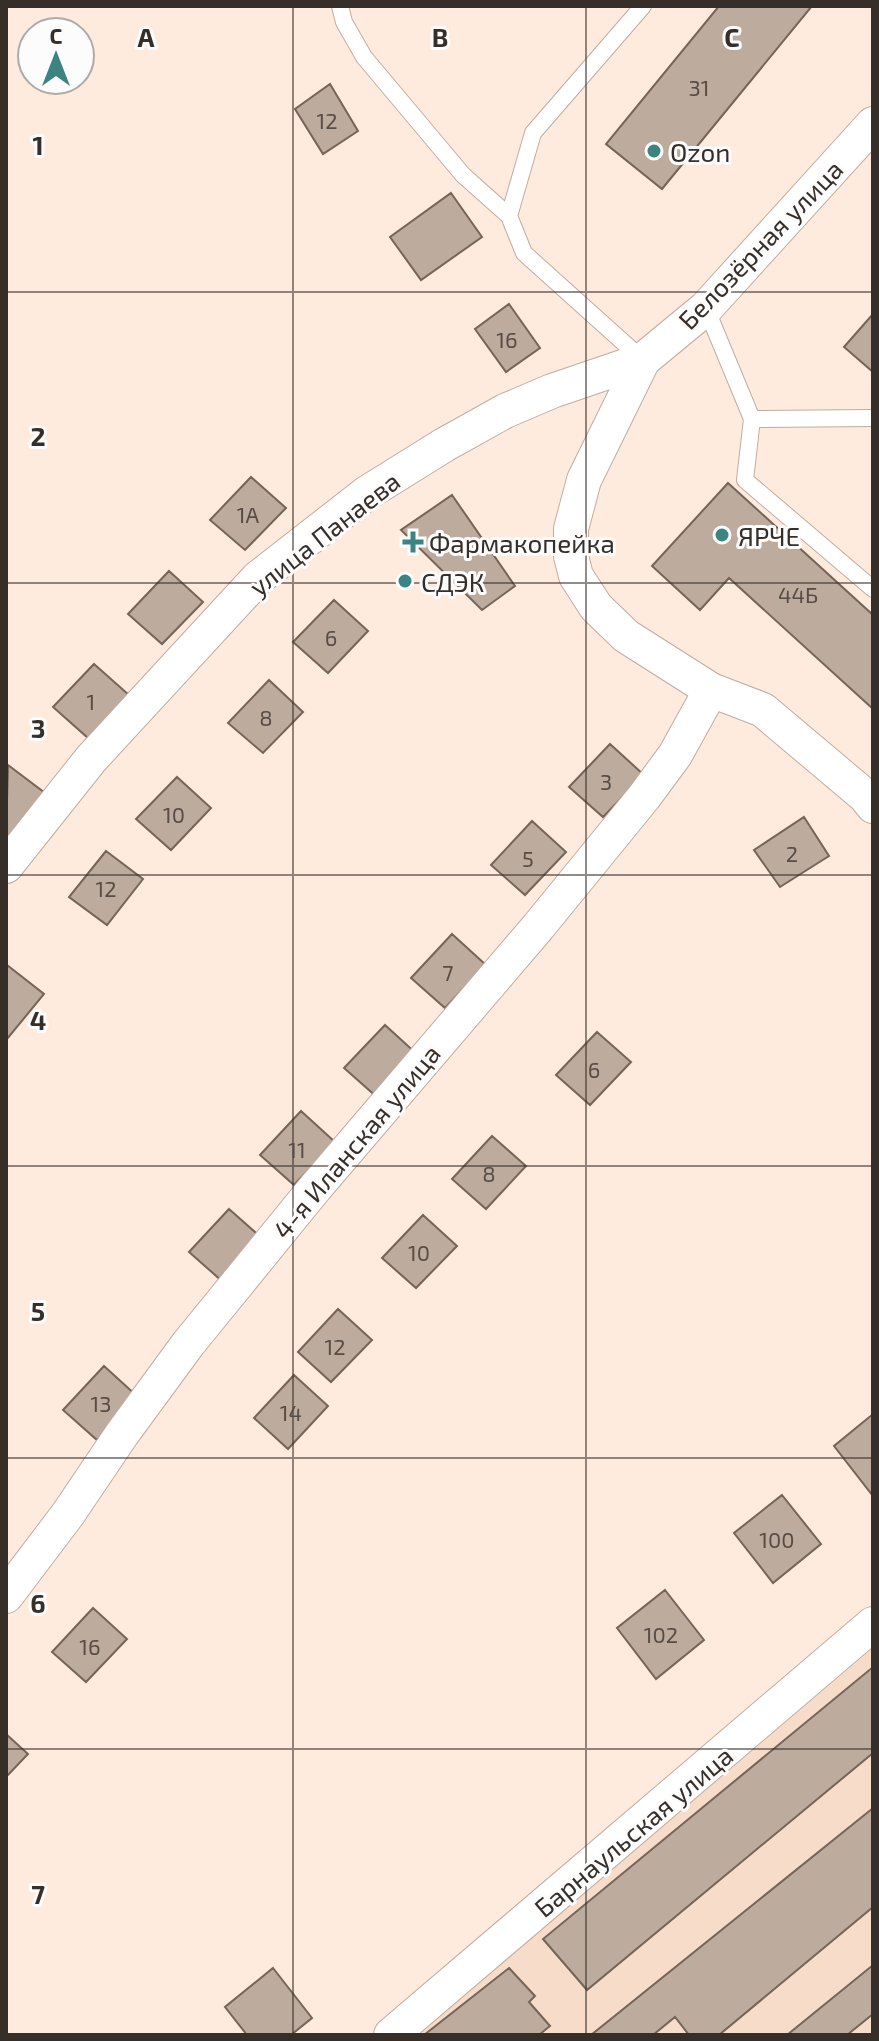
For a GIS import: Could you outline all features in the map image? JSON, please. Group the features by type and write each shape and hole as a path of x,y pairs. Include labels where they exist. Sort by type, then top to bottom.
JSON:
{"street":[{"name":"Белозёрная улица","path":"643,360 706,308 873,124"},
{"path":"643,360 584,480 571,529 571,556 576,576 596,607 626,636 711,690 763,710 873,806"},
{"name":"улица Панаева","path":"6,866 91,759 258,578 367,493 444,445 505,411 552,391 643,360"},
{"name":"4-я Иланская улица","path":"6,1596 188,1344 644,797 675,755 711,690"},
{"name":"Барнаульская улица","path":"391,2035 873,1624"}],"lane":[{"path":"340,6 344,22 364,57 463,175 509,216 524,253 643,360"},
{"path":"509,216 533,133 643,6"},
{"path":"706,308 752,419 745,480 873,589"},
{"path":"752,419 873,418"}],"shaded area":[{"path":"873,1648 873,2035 407,2035 507,1956"}],"building":[{"path":"719,6 812,6 662,189 606,144"},
{"path":"330,84 358,131 323,154 295,109"},
{"path":"451,193 482,237 421,280 390,237"},
{"path":"509,304 540,348 506,372 475,329"},
{"path":"873,314 873,372 844,347"},
{"path":"251,477 286,508 245,550 210,520"},
{"path":"728,483 873,615 873,709 729,578 700,610 652,566"},
{"path":"452,495 515,586 482,610 401,530"},
{"path":"169,571 203,602 162,644 128,614"},
{"path":"334,600 368,631 328,673 293,642"},
{"path":"94,664 129,695 88,738 53,707"},
{"path":"269,680 303,712 263,753 228,723"},
{"path":"610,744 644,775 603,817 569,787"},
{"path":"8,765 45,793 9,839 6,837"},
{"path":"177,777 211,808 171,850 136,819"},
{"path":"804,817 829,856 780,887 754,850"},
{"path":"532,821 566,852 525,895 491,865"},
{"path":"106,851 143,879 107,925 69,897"},
{"path":"452,934 486,965 445,1008 411,978"},
{"path":"7,965 44,994 7,1039 6,1038"},
{"path":"385,1025 419,1056 378,1098 344,1068"},
{"path":"597,1032 631,1062 590,1105 556,1075"},
{"path":"301,1111 335,1142 294,1185 260,1155"},
{"path":"492,1136 526,1166 486,1209 452,1179"},
{"path":"229,1209 264,1240 223,1282 189,1252"},
{"path":"423,1215 457,1246 416,1288 382,1258"},
{"path":"338,1309 372,1340 331,1382 298,1352"},
{"path":"104,1366 138,1397 97,1440 63,1410"},
{"path":"294,1375 328,1406 288,1449 254,1418"},
{"path":"873,1414 873,1496 834,1446"},
{"path":"782,1495 821,1544 773,1583 734,1533"},
{"path":"665,1590 704,1640 656,1679 617,1628"},
{"path":"93,1608 127,1639 86,1682 52,1652"},
{"path":"873,1667 873,1753 587,1990 543,1939"},
{"path":"6,1734 28,1754 6,1777"},
{"path":"873,1808 873,1907 719,2035 689,2035 675,2017 653,2035 591,2035"},
{"path":"873,1965 873,2014 847,2035 787,2035"},
{"path":"273,1968 312,2018 291,2035 247,2035 225,2007"},
{"path":"509,1968 535,1996 529,2002 550,2026 539,2035 424,2035"}],"place":[{"name":"Ozon","path":"654,151"},
{"name":"ЯРЧЕ","path":"722,535"},
{"name":"Фармакопейка","path":"413,542"},
{"name":"СДЭК","path":"405,581"}]}
